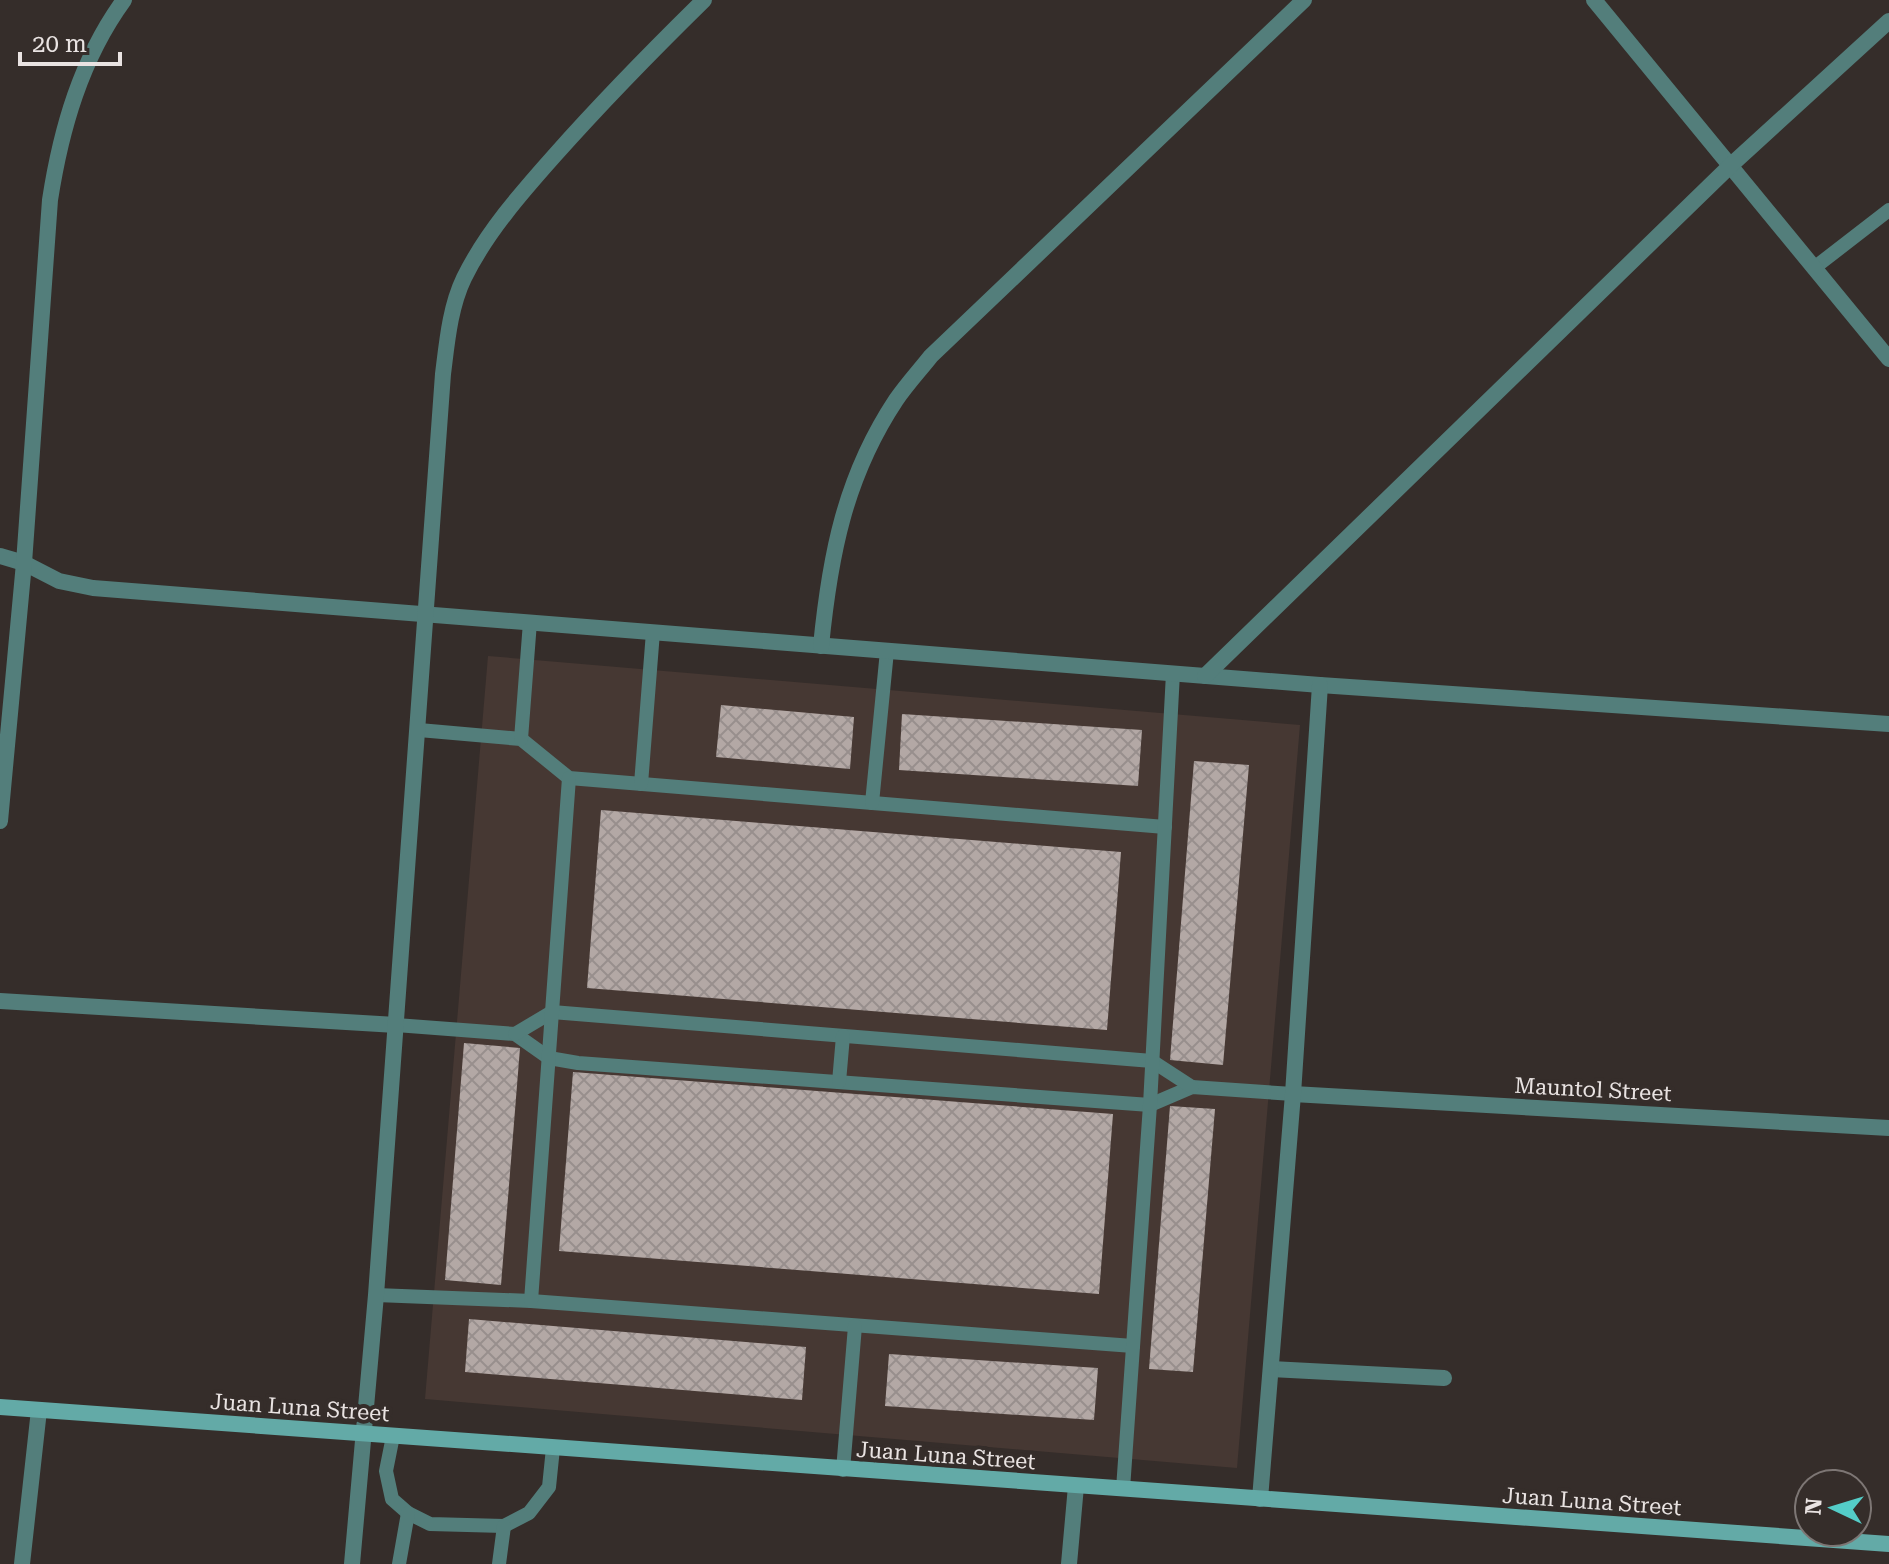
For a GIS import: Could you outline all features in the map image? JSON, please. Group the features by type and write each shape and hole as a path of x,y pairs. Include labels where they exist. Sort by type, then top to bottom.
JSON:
{"street":[{"path":"0,821 24,563 50,200 58,149 72,100 90,57 124,0"},
{"path":"352,1564 376,1295 443,374 449,327 463,279 489,237 532,181 621,81 704,0"},
{"path":"821,646 828,577 842,514 865,456 897,399 931,356 1304,0"},
{"path":"1594,0 1889,359"},
{"path":"1205,676 1730,166 1889,21"},
{"path":"0,556 24,563 59,581 93,588 1320,685 1889,724"},
{"path":"1260,1499 1293,1094 1320,685"},
{"path":"0,1001 396,1025"},
{"name":"Mauntol Street","path":"1293,1094 1889,1128"},
{"path":"1271,1369 1444,1378"},
{"name":"Juan Luna Street","path":"0,1407 1889,1544"},
{"path":"22,1564 39,1410"},
{"path":"1069,1564 1076,1486"}],"lane":[{"path":"1814,268 1889,210"},
{"path":"521,739 530,622"},
{"path":"641,784 653,632"},
{"path":"872,803 887,651"},
{"path":"1123,1489 1150,1105 1173,673"},
{"path":"419,730 521,739 569,778 1165,827"},
{"path":"531,1301 569,778"},
{"path":"515,1034 552,1012 1152,1061 1192,1087"},
{"path":"396,1025 515,1034 549,1058 578,1063 1150,1105 1192,1087 1293,1094"},
{"path":"839,1082 843,1036"},
{"path":"376,1295 531,1301 1133,1346"},
{"path":"843,1470 855,1326"},
{"path":"393,1436 386,1471 392,1499 408,1513 430,1524 504,1526 529,1513 549,1487 553,1448"},
{"path":"361,1469 386,1471"},
{"path":"399,1564 408,1513"},
{"path":"499,1564 504,1526"}],"shaded area":[{"path":"488,656 1300,725 1237,1468 425,1399"}],"building":[{"path":"721,705 854,717 850,769 716,757"},
{"path":"902,714 1142,730 1138,786 899,770"},
{"path":"1194,761 1249,765 1223,1065 1170,1060"},
{"path":"601,810 1121,852 1107,1030 587,988"},
{"path":"464,1043 520,1048 501,1285 445,1280"},
{"path":"573,1072 1113,1114 1099,1294 559,1251"},
{"path":"1170,1106 1215,1109 1193,1372 1149,1369"},
{"path":"469,1319 806,1347 802,1400 465,1372"},
{"path":"889,1354 1098,1368 1094,1420 885,1406"}]}
